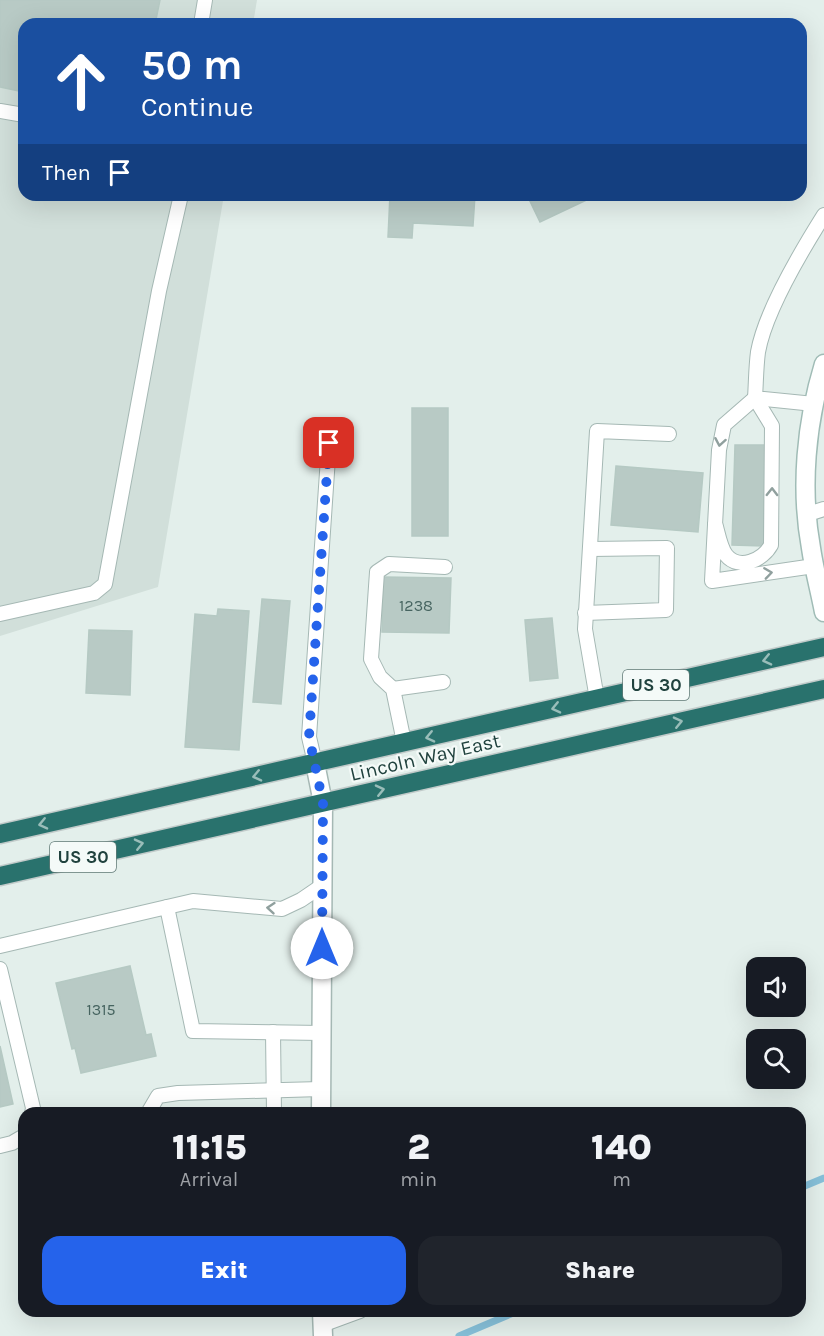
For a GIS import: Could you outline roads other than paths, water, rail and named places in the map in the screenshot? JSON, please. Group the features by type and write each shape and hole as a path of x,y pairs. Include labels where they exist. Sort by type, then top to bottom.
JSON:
{"highway":[{"name":"Lincoln Way East","path":"0,834 824,647"},
{"name":"Lincoln Way East","path":"0,876 824,688"}],"street":[{"path":"824,364 808,440 805,489 816,511 810,546 824,612"},
{"path":"315,763 323,803 321,1107"}],"lane":[{"path":"202,18 206,0"},
{"path":"0,111 18,114"},
{"path":"0,614 94,593 105,584 159,291 180,201"},
{"path":"715,523 723,550 728,558 739,563 761,558 771,545 772,426 755,398 759,351 780,292 822,224"},
{"path":"814,404 755,398 724,425 719,450 712,581 814,566"},
{"path":"597,699 585,629 585,614 597,431 669,434"},
{"path":"315,763 309,737 329,443"},
{"path":"585,614 666,610 667,548 590,549"},
{"path":"404,742 393,688 380,677 371,659 377,572 389,564 446,567"},
{"path":"393,688 443,682"},
{"path":"0,946 193,901 282,909 301,900 323,885"},
{"path":"166,907 193,1031 322,1032"},
{"path":"0,969 33,1107"},
{"path":"273,1032 274,1107"},
{"path":"152,1107 158,1096 178,1092 321,1089"},
{"path":"0,1146 18,1140"},
{"path":"322,1324 342,1317"}],"waterway":[{"path":"806,1186 824,1178"},
{"path":"459,1336 504,1317"}]}
